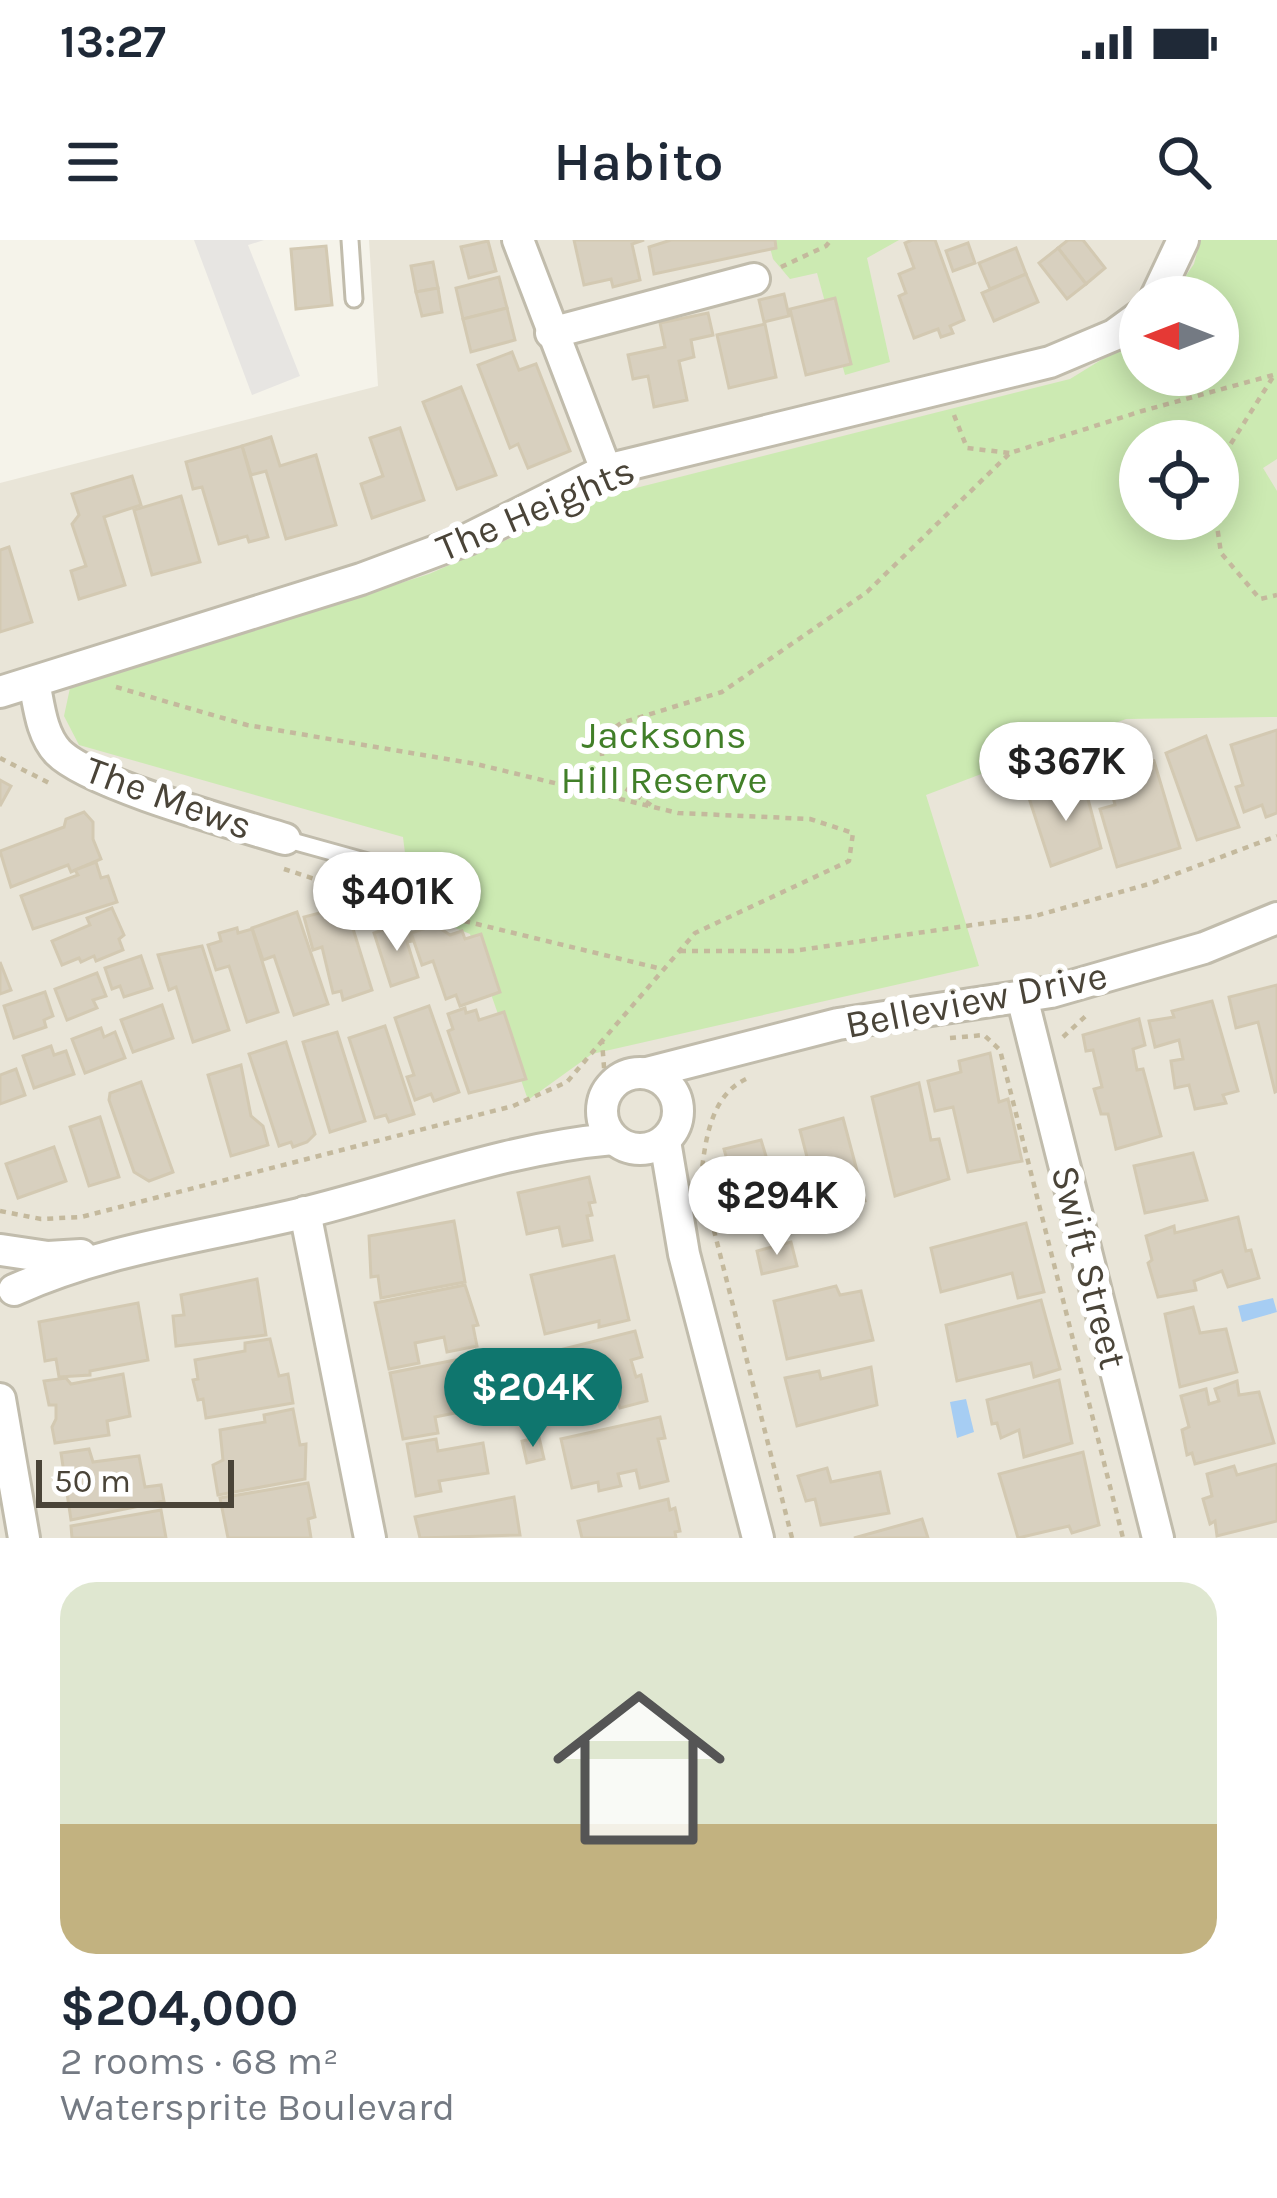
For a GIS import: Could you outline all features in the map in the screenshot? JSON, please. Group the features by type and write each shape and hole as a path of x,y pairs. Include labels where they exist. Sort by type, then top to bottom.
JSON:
{"street":[{"path":"518,240 606,470"},
{"path":"1166,276 1184,240"},
{"path":"551,333 754,279"},
{"name":"The Heights","path":"0,692 380,572 468,539 606,470 1050,362 1084,350 1119,329"},
{"name":"The Mews","path":"34,682 45,729 61,755 159,799 285,839"},
{"name":"Belleview Drive","path":"646,1073 838,1024 1051,992 1204,947 1277,918"},
{"name":"Swift Street","path":"1022,997 1159,1538"},
{"path":"0,1249 48,1256 111,1254 305,1212 517,1154 619,1143 646,1149 672,1133 679,1112 704,1079 740,1047"},
{"path":"517,1154 580,1124 623,1076 646,1073 666,1082 679,1112"},
{"path":"606,1093 602,1118 660,1193 684,1254"},
{"path":"664,1141 684,1254 758,1538"},
{"path":"305,1212 370,1538"},
{"path":"0,1249 15,1275 7,1302"},
{"path":"7,1302 111,1254"},
{"path":"1,1412 24,1538"}],"lane":[{"path":"350,240 354,299"},
{"path":"285,839 368,862"}],"path":[{"path":"754,279 831,240"},
{"path":"656,808 604,772 599,760 602,737 621,723 722,692 867,592 1010,454 1275,375"},
{"path":"1239,431 1275,375"},
{"path":"943,389 967,448 1010,454"},
{"path":"1219,540 1221,553 1260,599 1277,595"},
{"path":"0,1211 41,1219 81,1216 513,1106 567,1082 694,933 849,861 853,833 810,819 678,813 476,764 247,725 110,686"},
{"path":"680,951 793,951 1035,916 1149,884 1277,836"},
{"path":"368,862 382,901 664,969"},
{"path":"1063,1056 1063,1034 1088,1013 1107,1007"},
{"path":"937,1040 984,1035 1000,1050 1124,1538"},
{"path":"602,1041 606,1093"},
{"path":"751,1077 732,1086 710,1122 701,1177 793,1538"}],"shaded area":[{"path":"194,240 264,240 248,245 300,376 252,395"},
{"path":"369,240 1277,240 1277,1538 0,1538 0,483 378,386"}],"green space":[{"path":"768,240 899,240 867,258 890,362 845,375 817,273 790,279 773,259"},
{"name":"Jacksons Hill Reserve","path":"1200,240 1277,240 1277,459 1263,468 1277,491 1277,717 1126,719 926,795 979,966 592,1054 528,1100 470,934 412,910 403,837 79,745 64,716 70,688 429,574 608,495 1070,379 1119,349 1119,396 1239,396 1239,276 1186,276"}],"water":[{"path":"1273,1298 1277,1312 1242,1322 1238,1306"},
{"path":"966,1399 974,1432 957,1438 950,1402"}],"building":[{"path":"574,240 644,240 632,244 640,280 613,287 611,279 584,285"},
{"path":"671,240 775,240 776,248 654,274 649,247"},
{"path":"935,240 964,320 950,326 953,333 941,337 938,329 914,338 899,296 906,293 899,274 914,268 905,243"},
{"path":"1068,240 1083,240 1105,268 1086,284 1058,248"},
{"path":"488,241 496,271 469,278 461,247"},
{"path":"968,243 975,263 953,271 946,251"},
{"path":"326,246 332,305 296,309 291,249"},
{"path":"1016,248 1026,274 990,289 979,263"},
{"path":"1058,248 1086,284 1067,299 1039,263"},
{"path":"433,262 438,288 416,292 411,266"},
{"path":"1026,274 1038,302 994,321 982,293"},
{"path":"499,277 507,308 463,319 456,288"},
{"path":"438,288 442,312 422,316 416,292"},
{"path":"784,294 789,316 764,322 759,300"},
{"path":"835,298 851,364 806,375 790,309"},
{"path":"507,308 515,340 471,352 463,319"},
{"path":"708,313 713,335 691,340 694,357 679,361 687,400 654,407 648,376 633,379 628,355 665,347 660,323"},
{"path":"765,324 776,377 729,388 717,335"},
{"path":"512,352 519,370 536,364 570,451 528,468 518,444 510,448 478,365"},
{"path":"461,387 496,475 457,489 423,402"},
{"path":"400,428 424,500 372,518 361,484 383,476 370,438"},
{"path":"271,437 280,466 316,455 336,525 286,539 266,471 251,475 242,446"},
{"path":"242,446 268,537 249,542 247,536 219,544 202,487 193,489 186,462"},
{"path":"132,476 141,505 104,517 125,585 79,599 71,571 86,566 72,524 79,515 72,494"},
{"path":"181,496 200,562 152,575 134,510"},
{"path":"9,547 32,622 0,632 0,550"},
{"path":"1277,730 1277,813 1266,817 1262,805 1244,812 1236,787 1243,785 1231,745"},
{"path":"1206,736 1239,827 1197,840 1166,753"},
{"path":"1154,761 1180,848 1117,867 1100,809 1115,805 1108,777"},
{"path":"0,780 11,786 0,806"},
{"path":"1084,784 1101,848 1051,866 1029,798"},
{"path":"84,812 93,822 101,859 71,872 68,865 11,887 0,851 64,827 66,819"},
{"path":"96,862 101,878 108,876 117,902 33,929 21,896 78,875 75,870"},
{"path":"346,906 372,990 343,1000 341,991 333,993 322,947 313,950 304,917"},
{"path":"112,908 124,935 119,939 123,950 96,961 94,956 62,965 52,941 90,925 87,918"},
{"path":"297,912 328,1004 294,1015 274,956 263,960 252,928"},
{"path":"406,922 418,977 391,986 374,933"},
{"path":"435,925 450,935 462,931 465,939 481,934 500,992 460,1006 456,995 446,999 433,961 422,965 411,933"},
{"path":"237,928 238,933 252,929 278,1012 247,1022 229,966 216,970 208,945 221,941 219,933"},
{"path":"202,946 229,1030 193,1042 176,987 169,990 158,955"},
{"path":"141,956 152,988 124,997 120,986 112,989 105,968"},
{"path":"0,962 11,990 0,994"},
{"path":"97,973 106,996 93,1000 97,1008 67,1020 55,989"},
{"path":"1277,985 1275,1092 1258,1022 1236,1028 1229,997"},
{"path":"45,992 53,1016 44,1020 46,1027 14,1038 4,1006"},
{"path":"1212,1001 1238,1091 1223,1095 1226,1103 1195,1109 1189,1085 1175,1088 1171,1061 1183,1059 1179,1040 1155,1047 1149,1021 1174,1017 1172,1011"},
{"path":"162,1005 173,1038 133,1052 121,1020"},
{"path":"429,1006 459,1092 434,1101 431,1094 415,1100 407,1077 414,1075 395,1018"},
{"path":"465,1008 466,1013 476,1010 479,1020 504,1012 526,1079 469,1093 448,1031 453,1029 448,1014"},
{"path":"1139,1019 1145,1045 1133,1049 1161,1136 1116,1149 1108,1114 1101,1114 1094,1089 1102,1087 1093,1050 1086,1051 1083,1035"},
{"path":"385,1026 414,1114 389,1122 386,1115 375,1118 349,1038"},
{"path":"101,1028 104,1037 115,1032 125,1058 85,1073 72,1039"},
{"path":"337,1032 365,1121 330,1132 303,1042"},
{"path":"286,1042 315,1134 293,1147 291,1142 279,1146 249,1054"},
{"path":"51,1046 54,1055 66,1051 74,1074 34,1088 23,1056"},
{"path":"990,1053 999,1102 1008,1099 1022,1161 968,1172 953,1107 935,1111 928,1081 961,1072 959,1061"},
{"path":"241,1065 251,1116 263,1126 268,1145 231,1156 208,1075"},
{"path":"16,1069 25,1095 0,1104 0,1075"},
{"path":"141,1082 173,1172 149,1181 134,1172 109,1100 110,1093"},
{"path":"919,1083 931,1140 939,1139 949,1179 895,1196 872,1097"},
{"path":"100,1117 119,1177 89,1186 70,1127"},
{"path":"843,1118 865,1201 821,1211 800,1130"},
{"path":"761,1140 785,1218 759,1226 753,1201 739,1203 724,1149"},
{"path":"54,1147 66,1181 18,1198 6,1164"},
{"path":"1193,1153 1207,1200 1145,1213 1134,1166"},
{"path":"589,1177 595,1202 589,1203 592,1215 587,1216 592,1240 563,1246 559,1227 527,1234 518,1193"},
{"path":"1238,1217 1259,1278 1228,1287 1222,1271 1194,1281 1196,1290 1158,1297 1146,1236 1174,1226 1175,1233"},
{"path":"454,1221 465,1282 381,1298 378,1276 371,1277 369,1236"},
{"path":"1026,1223 1044,1292 1018,1298 1012,1273 941,1292 931,1248"},
{"path":"791,1242 797,1266 762,1274 757,1251"},
{"path":"614,1256 629,1320 599,1327 599,1321 545,1334 531,1275"},
{"path":"257,1279 266,1335 176,1346 173,1316 184,1315 181,1295"},
{"path":"465,1285 478,1325 473,1326 477,1346 447,1352 444,1337 415,1343 419,1363 389,1369 375,1303"},
{"path":"836,1286 840,1295 861,1291 873,1340 787,1359 774,1301"},
{"path":"1041,1300 1060,1369 1034,1377 1031,1363 957,1381 946,1325"},
{"path":"138,1303 148,1360 90,1371 90,1375 59,1377 56,1359 45,1361 39,1322"},
{"path":"1193,1307 1200,1333 1226,1329 1237,1372 1180,1387 1165,1314"},
{"path":"635,1331 642,1357 631,1360 636,1377 641,1375 647,1401 620,1408 618,1402 567,1415 551,1352"},
{"path":"270,1339 279,1376 288,1374 293,1403 206,1418 193,1380 198,1379 195,1360 245,1351 245,1343"},
{"path":"485,1354 493,1397 474,1401 475,1409 435,1417 438,1433 403,1439 390,1373"},
{"path":"871,1367 877,1405 797,1426 785,1378 819,1371 821,1379"},
{"path":"123,1374 130,1416 107,1421 109,1435 55,1443 56,1405 49,1405 44,1381 66,1378 71,1384"},
{"path":"1059,1380 1072,1443 1024,1457 1019,1430 1001,1438 997,1423 992,1424 987,1400"},
{"path":"1237,1381 1239,1395 1259,1392 1274,1443 1195,1464 1192,1453 1187,1455 1182,1430 1189,1427 1181,1396 1206,1389 1209,1404 1219,1401 1215,1389"},
{"path":"293,1409 300,1445 306,1444 305,1479 218,1495 213,1465 223,1460 220,1430 265,1422 264,1415"},
{"path":"660,1417 665,1438 658,1439 668,1481 640,1488 636,1470 618,1474 621,1486 599,1491 598,1482 572,1488 561,1439"},
{"path":"539,1437 544,1459 527,1463 522,1441"},
{"path":"436,1439 438,1451 483,1443 488,1473 439,1481 441,1491 416,1496 407,1444"},
{"path":"89,1449 93,1462 139,1456 145,1487 161,1485 164,1501 71,1520 61,1453"},
{"path":"1083,1452 1099,1525 1072,1533 1069,1526 1018,1538 999,1474"},
{"path":"1277,1464 1277,1521 1217,1536 1203,1499 1212,1496 1207,1474 1234,1466 1237,1475"},
{"path":"827,1468 831,1482 880,1472 889,1513 821,1525 815,1499 806,1501 798,1476"},
{"path":"308,1483 315,1517 308,1519 311,1538 228,1538 220,1498"},
{"path":"514,1497 520,1535 420,1538 415,1517"},
{"path":"668,1499 680,1531 675,1532 676,1538 582,1538 578,1521"},
{"path":"161,1510 166,1538 72,1538 71,1526"},
{"path":"922,1519 928,1538 854,1538"}]}
